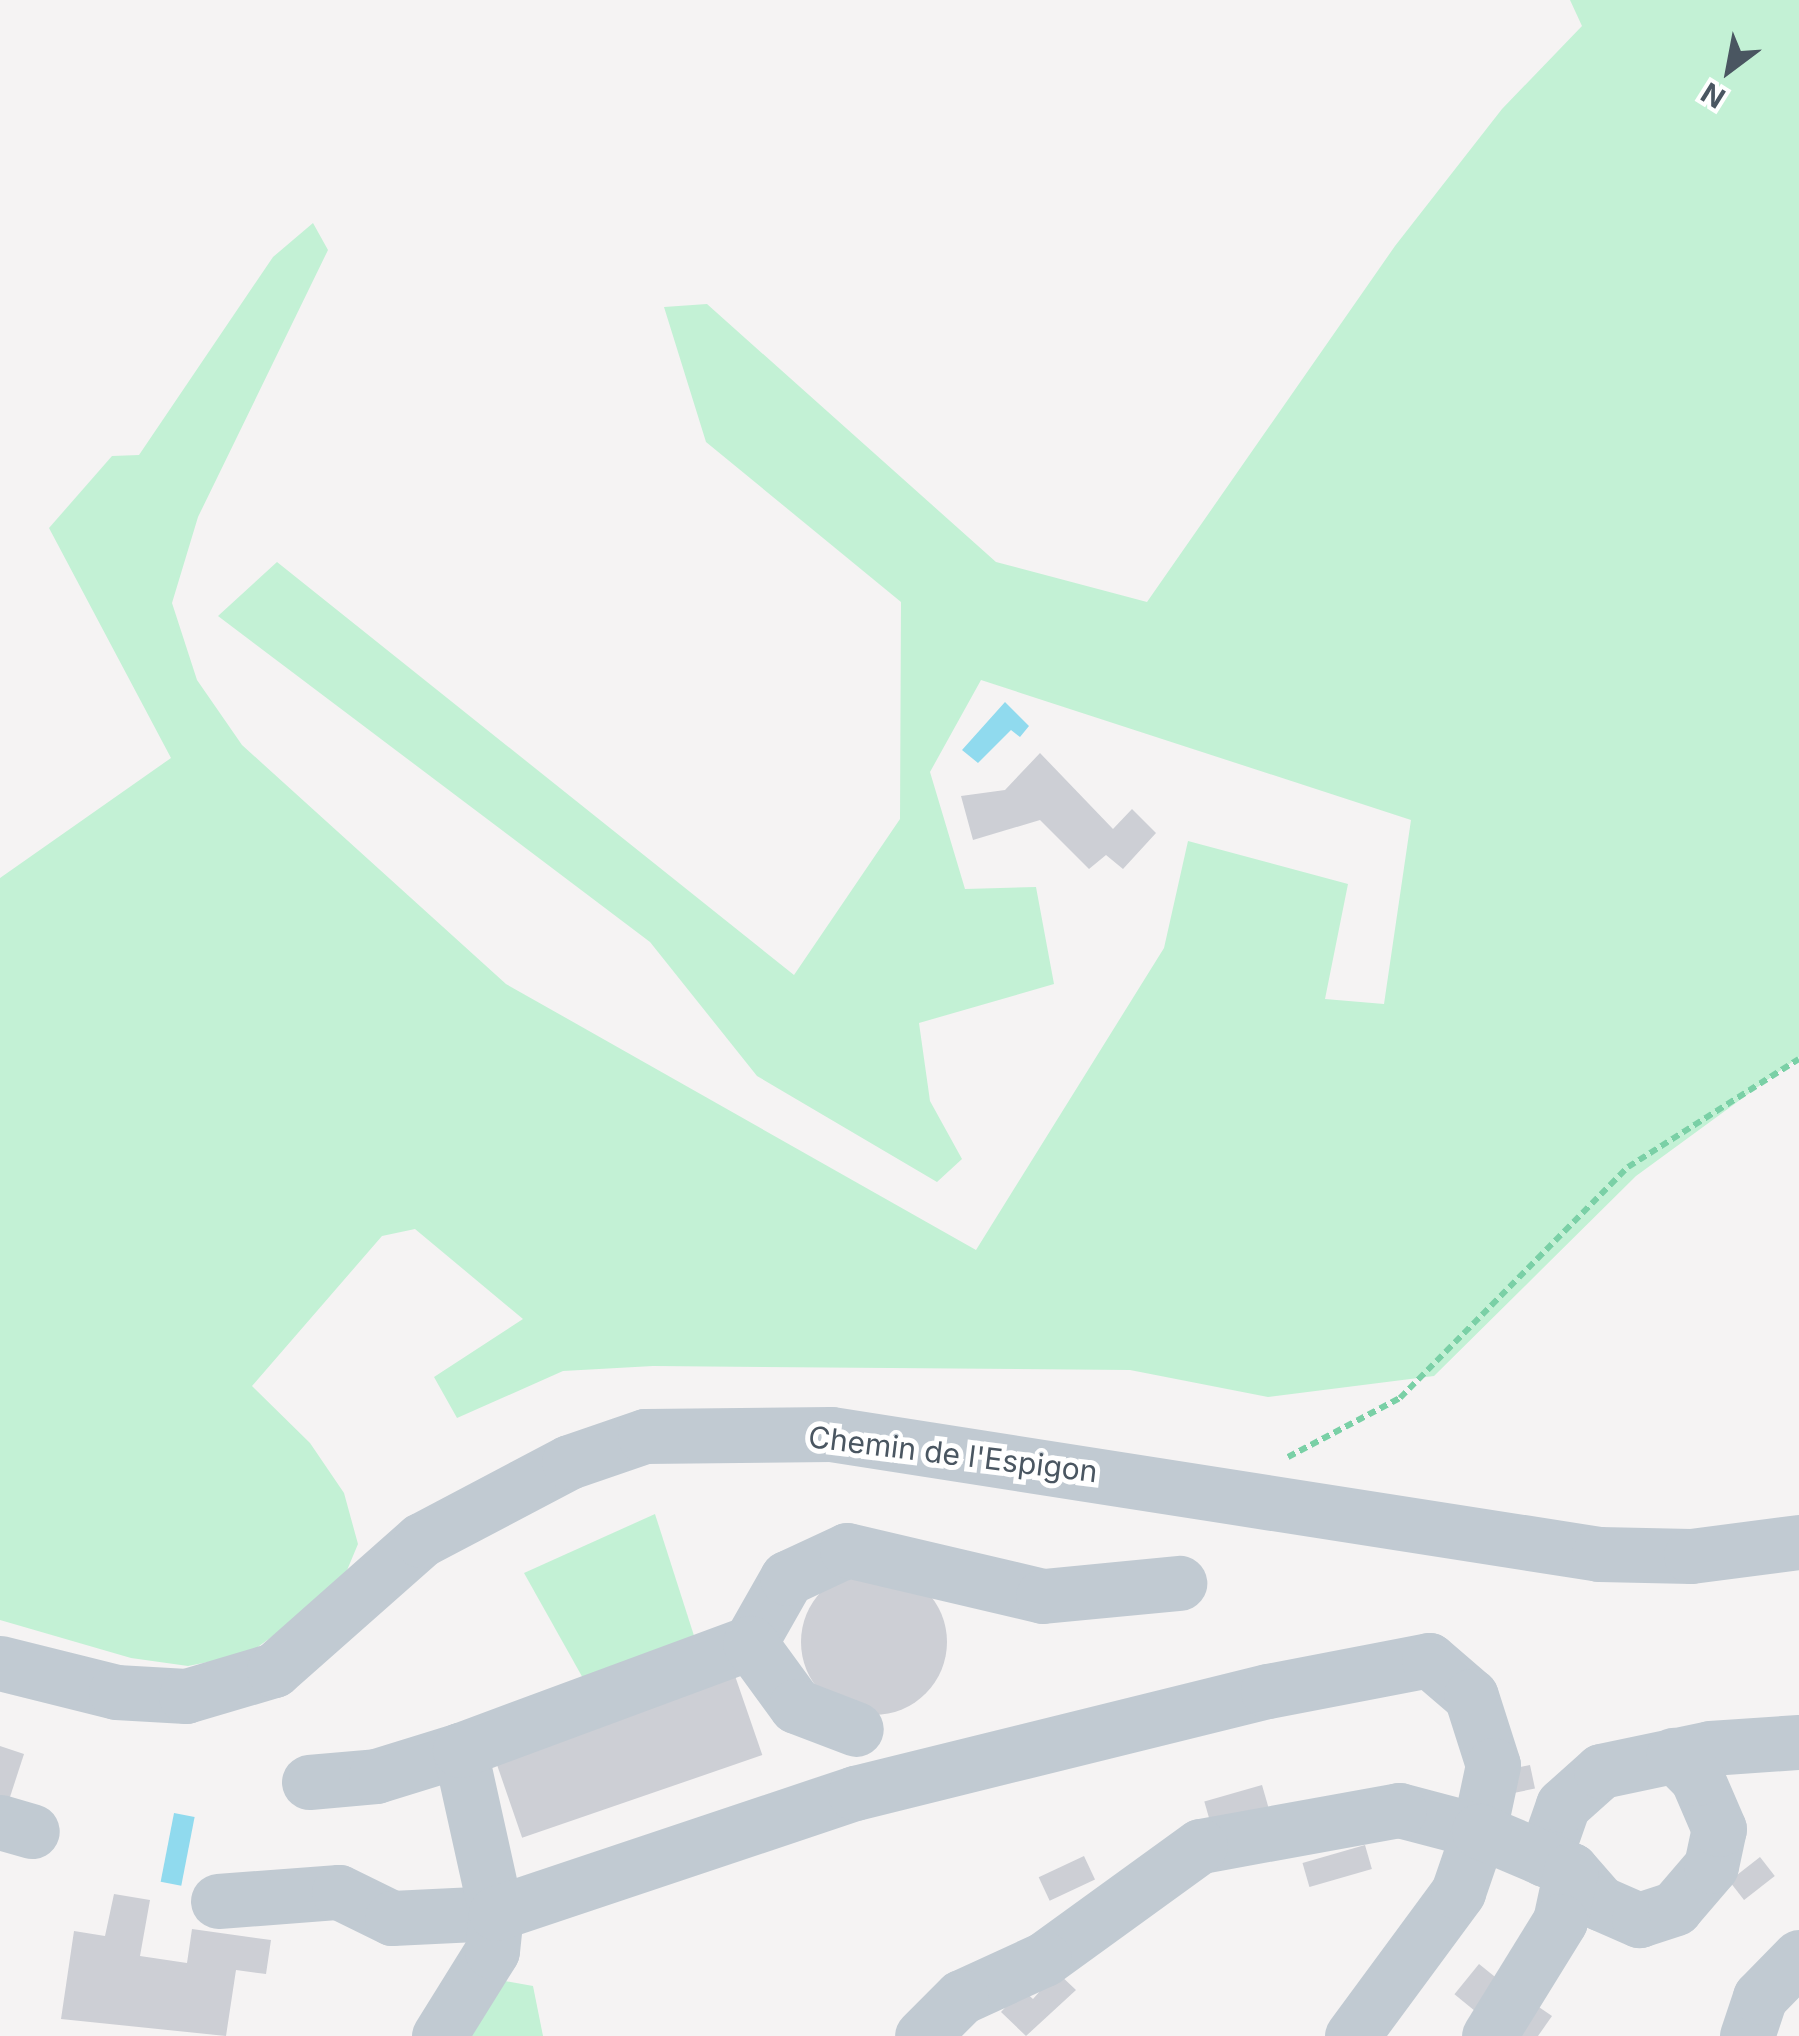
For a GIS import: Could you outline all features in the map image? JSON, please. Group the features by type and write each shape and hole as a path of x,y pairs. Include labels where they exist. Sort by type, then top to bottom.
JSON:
{"street":[{"name":"Chemin de l'Espigon","path":"0,1664 116,1692 186,1696 274,1670 421,1540 569,1462 645,1436 831,1434 1218,1489 1599,1554 1691,1556 1799,1542"},
{"path":"309,1782 376,1776 460,1750 750,1644 788,1578 848,1550 1043,1596 1179,1583"},
{"path":"750,1644 796,1706 856,1729"},
{"path":"218,1901 339,1892 392,1918 496,1913 855,1793 1268,1690 1429,1660 1471,1696 1494,1764 1479,1831 1458,1892 1352,2036"},
{"path":"1490,2036 1560,1921 1557,1864 1564,1805 1602,1771 1674,1755 1799,1742"},
{"path":"439,2036 492,1951 496,1913 460,1750"},
{"path":"922,2036 960,1997 1044,1960 1200,1846 1399,1810 1479,1831 1557,1864 1600,1902 1639,1920 1675,1908 1712,1866 1719,1829 1697,1778 1674,1755"},
{"path":"1747,2036 1760,1997 1799,1957"}],"path":[{"path":"1218,1489 1400,1398 1628,1167 1799,1059"}],"green space":[{"path":"1570,0 1799,0 1799,1057 1636,1176 1434,1376 1268,1397 1130,1370 653,1366 563,1371 457,1418 434,1377 523,1319 415,1229 382,1236 252,1386 310,1443 344,1493 358,1544 340,1587 248,1654 188,1666 131,1658 0,1620 0,878 171,758 49,528 112,456 139,455 273,257 313,223 328,250 198,517 172,603 197,680 242,745 506,984 976,1250 1164,948 1188,841 1348,884 1325,999 1384,1004 1411,820 981,680 930,772 965,889 1036,887 1054,984 919,1023 930,1101 962,1159 937,1182 757,1076 650,942 218,616 277,562 794,975 900,819 901,602 706,442 664,307 707,304 996,562 1147,602 1395,246 1502,109 1582,26"},
{"path":"655,1514 696,1642 584,1680 524,1573"},
{"path":"505,1981 533,1986 543,2036 453,2036"}],"water":[{"path":"1005,702 1029,726 1020,737 1011,730 978,763 962,750"},
{"path":"174,1813 195,1817 181,1886 161,1882"}],"building":[{"path":"1040,753 1113,829 1132,809 1156,833 1123,869 1106,855 1089,869 1040,820 973,840 961,796 1005,790"},
{"path":"874,1569 902,1575 926,1590 941,1614 947,1642 941,1670 926,1694 902,1709 874,1715 846,1709 822,1694 807,1670 801,1642 807,1614 822,1590 846,1575"},
{"path":"733,1670 762,1755 522,1838 493,1753"},
{"path":"0,1746 24,1754 9,1800 0,1797"},
{"path":"1530,1765 1535,1788 1512,1793 1508,1770"},
{"path":"1262,1785 1269,1809 1211,1826 1204,1802"},
{"path":"1365,1845 1372,1869 1309,1887 1303,1863"},
{"path":"1084,1856 1095,1880 1050,1901 1039,1877"},
{"path":"1760,1857 1775,1876 1744,1900 1729,1881"},
{"path":"114,1894 150,1900 140,1956 187,1963 192,1929 271,1940 266,1974 236,1970 226,2036 61,2019 74,1931 105,1936"},
{"path":"1479,1964 1499,1980 1475,2011 1454,1994"},
{"path":"1057,1972 1076,1990 1026,2036 1001,2012 1022,1989 1033,1999"},
{"path":"1533,2003 1552,2016 1538,2036 1510,2036"}]}
